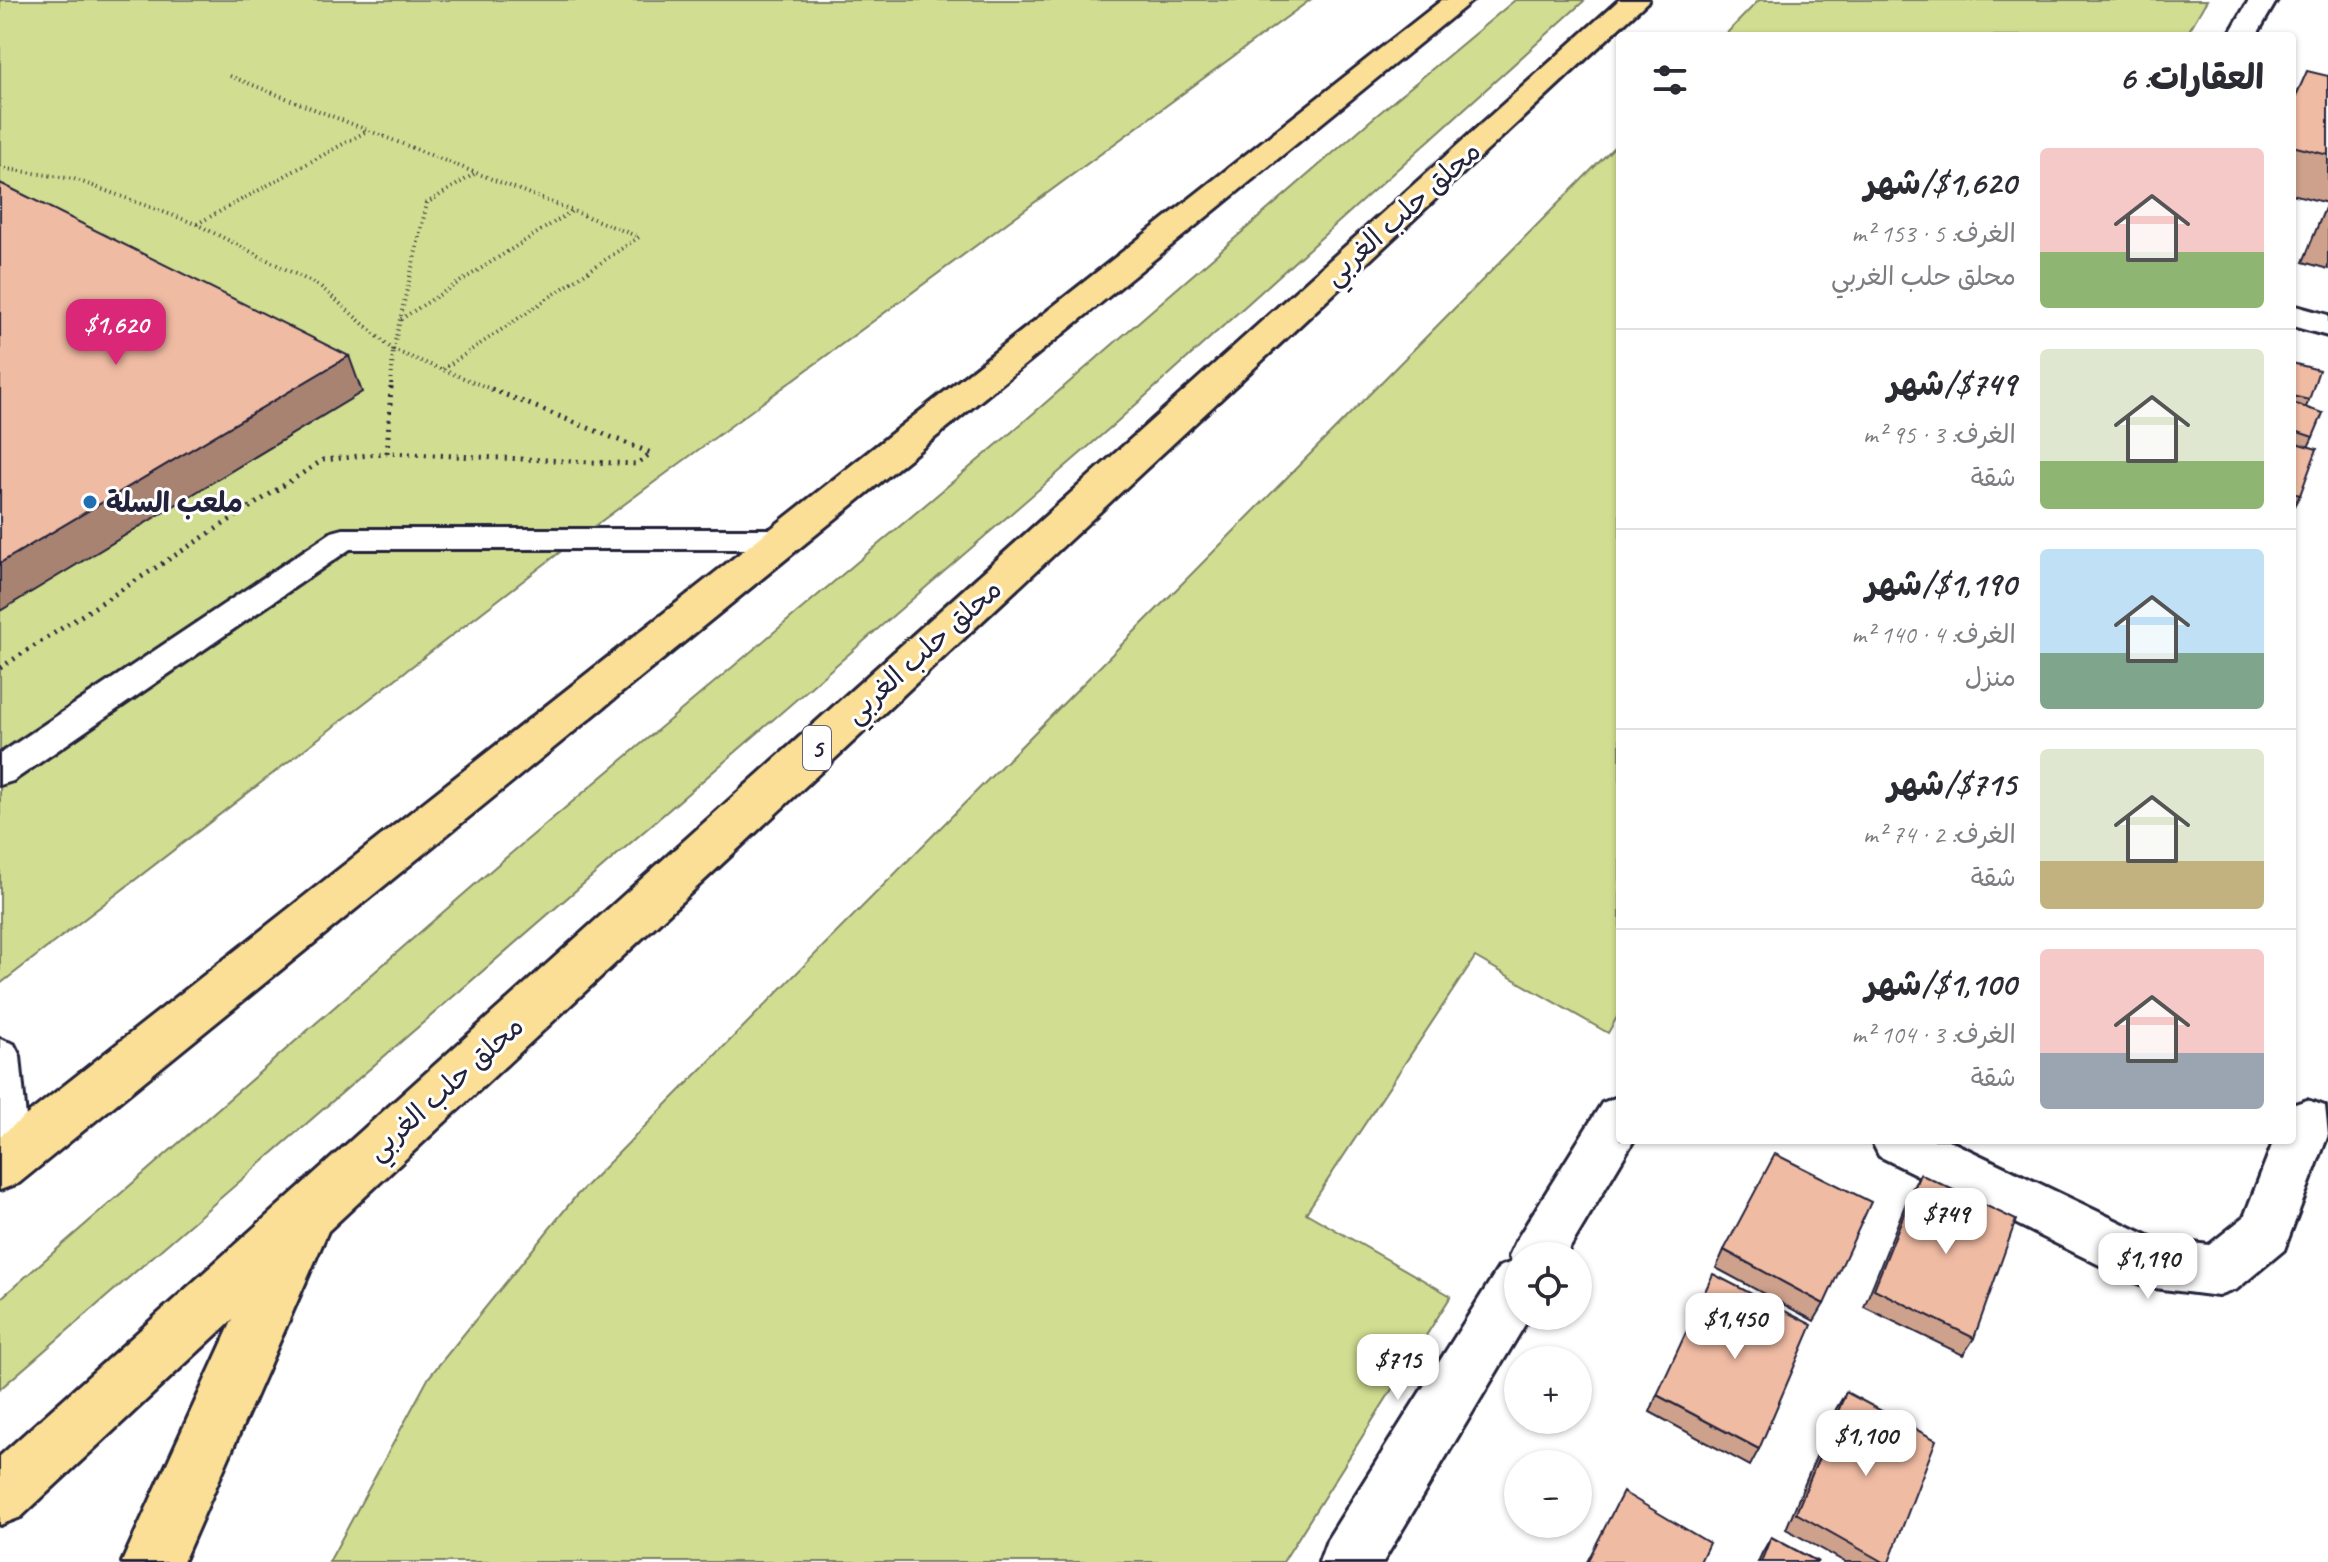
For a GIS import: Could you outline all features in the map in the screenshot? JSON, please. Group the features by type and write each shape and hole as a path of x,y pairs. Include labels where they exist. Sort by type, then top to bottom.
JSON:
{"highway":[{"path":"5,1163 1459,0"},
{"name":"محلق حلب الغربي","path":"0,1496 1635,0"},
{"path":"152,1562 309,1213"}],"street":[{"path":"2244,32 2263,0"},
{"path":"2296,316 2328,326"},
{"path":"1905,1144 2147,1262 2218,1271 2265,1233 2307,1122"},
{"path":"1545,1242 1616,1125"},
{"path":"1349,1562 1504,1308"}],"lane":[{"path":"0,772 343,539 786,539"},
{"path":"0,1056 5,1163"}],"path":[{"path":"230,76 639,237 442,370"},
{"path":"196,224 367,130"},
{"path":"0,168 74,179 196,224 321,287 393,350 651,453 637,464 387,453 323,460 0,668"},
{"path":"387,453 393,350 427,203 476,173"},
{"path":"400,319 572,211"}],"green space":[{"path":"0,0 1310,0 577,539 0,984"},
{"path":"1515,0 1585,0 1111,427 0,1389 0,1299 496,866 1013,431 1371,120"},
{"path":"1759,0 2207,0 2188,32 1728,32"},
{"path":"1616,145 1616,1019 1608,1033 1475,957 1306,1213 1451,1296 1283,1562 329,1562 429,1377 576,1196"}],"building":[{"path":"2307,71 2328,76 2328,155 2296,147 2296,96"},
{"name":"ملعب السلة","path":"0,183 349,356 0,563"},
{"path":"2296,364 2319,370 2309,400 2296,397"},
{"path":"2296,404 2323,413 2313,437 2296,431"},
{"path":"2296,443 2317,449 2300,495 2296,494"},
{"path":"1775,1154 1871,1202 1824,1304 1724,1250"},
{"path":"1920,1174 2016,1220 1974,1338 1874,1289"},
{"path":"1713,1274 1812,1325 1759,1449 1657,1395"},
{"path":"1846,1392 1936,1440 1889,1562 1883,1562 1796,1513"},
{"path":"1623,1492 1709,1543 1700,1562 1587,1562"},
{"path":"1771,1537 1818,1562 1761,1562"}],"place":[{"name":"ملعب السلة","path":"90,502"}]}
